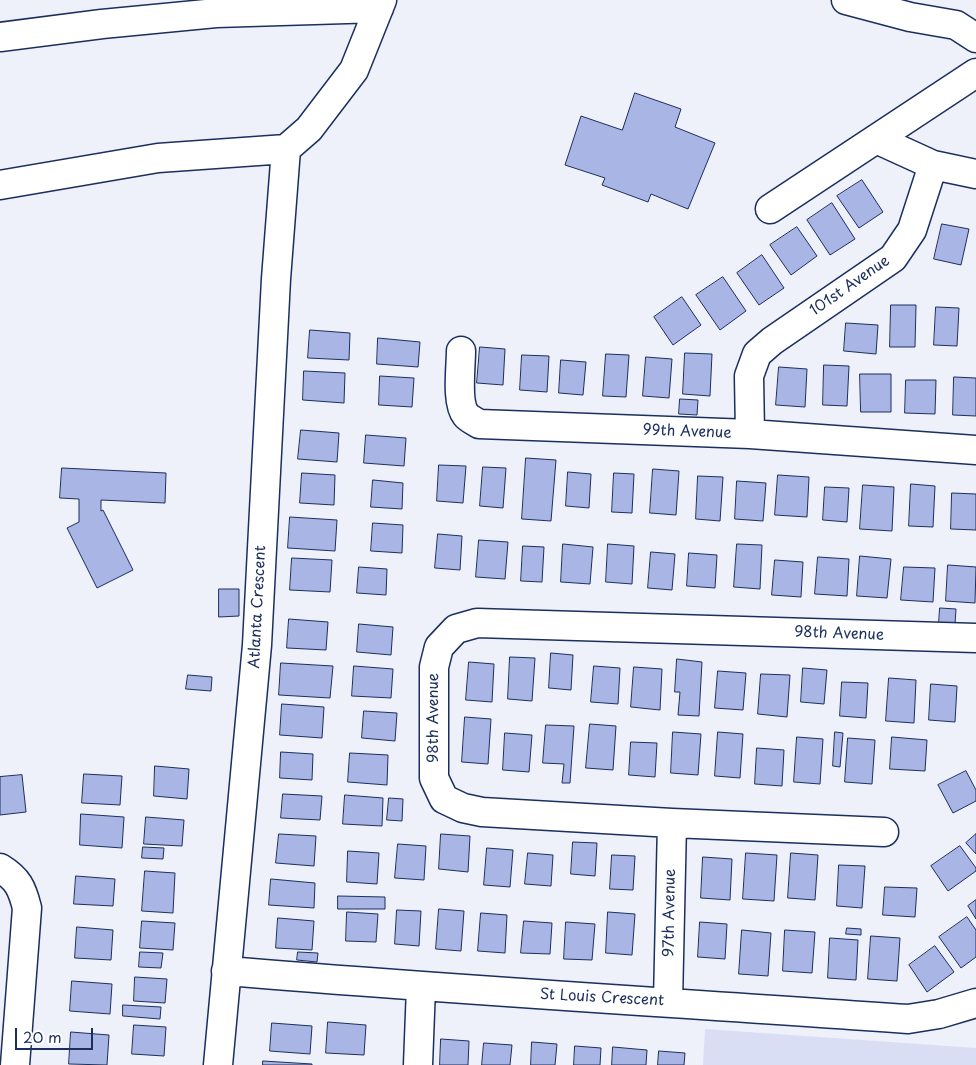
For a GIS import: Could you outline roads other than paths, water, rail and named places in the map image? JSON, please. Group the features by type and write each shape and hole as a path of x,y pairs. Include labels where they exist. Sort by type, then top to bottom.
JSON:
{"street":[{"path":"846,0 910,17 956,25 976,38"},
{"path":"0,37 102,24 216,13 380,4 354,70 309,129 286,149 158,158 0,185"},
{"path":"770,209 976,73"},
{"path":"876,139 933,165 976,174"},
{"name":"Atlanta Crescent","path":"218,1065 257,646 276,289 286,149"},
{"name":"101st Avenue","path":"750,434 750,376 757,354 772,341 892,258 912,230 933,165"},
{"name":"99th Avenue","path":"462,351 462,409 467,417 479,424 750,434 976,450"},
{"name":"98th Avenue","path":"884,832 672,823 482,812 463,808 444,799 434,778 434,667 439,647 456,629 477,624 976,638"},
{"name":"97th Avenue","path":"668,1002 672,823"},
{"path":"0,868 12,876 22,890 27,908 10,1064"},
{"name":"St Louis Crescent","path":"226,971 421,987 908,1019 939,1014 976,1003"},
{"path":"418,1065 421,987"}]}
